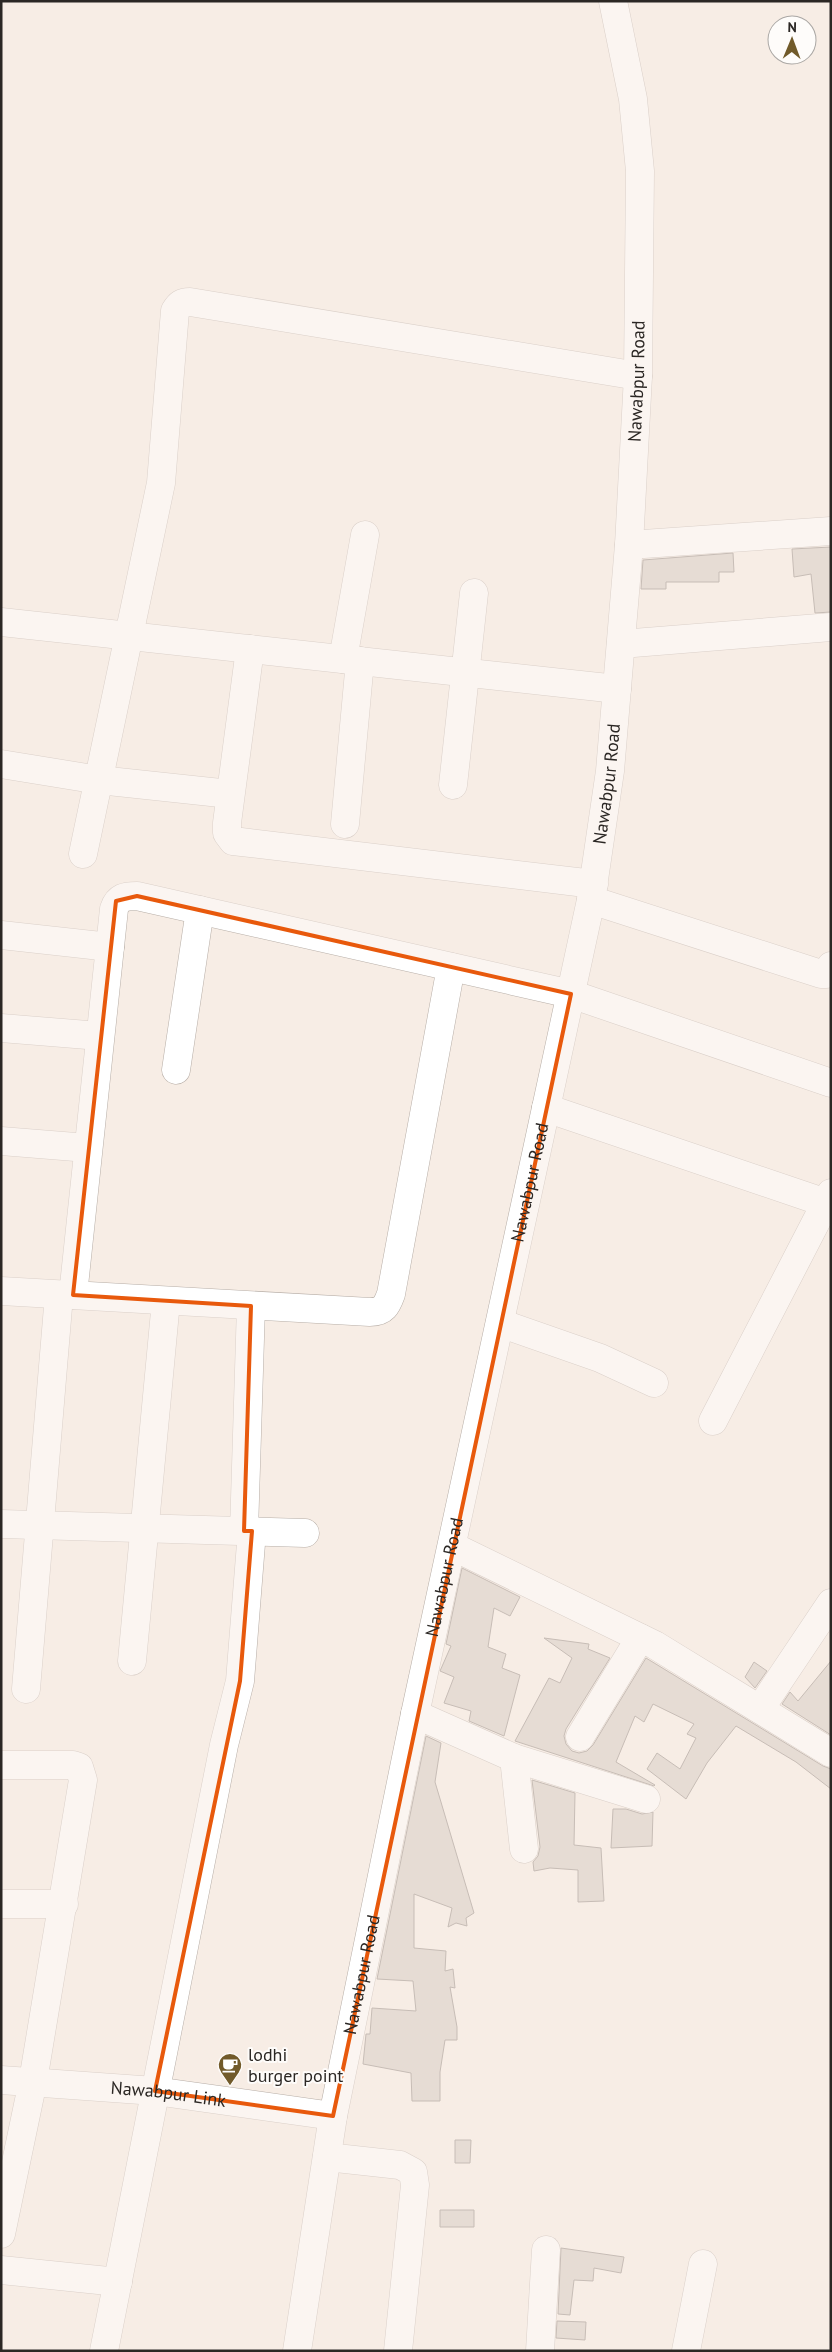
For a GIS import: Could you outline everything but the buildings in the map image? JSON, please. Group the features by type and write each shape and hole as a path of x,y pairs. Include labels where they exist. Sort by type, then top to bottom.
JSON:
{"street":[{"name":"Nawabpur Road","path":"297,2351 333,2116 415,1714 571,994 592,892 610,771 629,545 638,376 640,171 633,99 613,1"},
{"path":"83,854 161,483 175,312 184,302 638,376"},
{"path":"629,545 831,531"},
{"path":"345,824 351,660 365,535"},
{"path":"452,785 474,593"},
{"path":"1,622 617,689"},
{"path":"621,644 831,627"},
{"path":"250,649 226,823 227,834 233,841 592,892 821,974 826,974 831,966"},
{"path":"1,764 99,780 230,794"},
{"path":"26,1689 40,1525 66,1295 88,1148 116,901 121,898 138,896 571,994 831,1083"},
{"path":"176,1070 200,910"},
{"path":"1,935 110,947"},
{"path":"1,1291 378,1312 386,1307 392,1294 451,967"},
{"path":"1,1028 100,1036"},
{"path":"546,1108 825,1213 713,1421"},
{"path":"1,1141 88,1148"},
{"path":"132,1660 166,1301"},
{"path":"104,2351 222,1755 240,1680 248,1531 251,1306"},
{"path":"500,1323 600,1358 654,1383"},
{"path":"1,1524 305,1533"},
{"path":"452,1546 640,1638 831,1753"},
{"path":"760,1709 831,1603"},
{"path":"580,1737 640,1638"},
{"path":"415,1714 514,1758 646,1799"},
{"path":"514,1758 524,1849"},
{"path":"1,1764 73,1765 79,1767 83,1773 64,1904 33,2081 1,2234"},
{"path":"1,1904 64,1904"},
{"name":"Nawabpur Link","path":"1,2080 155,2091 333,2116"},
{"path":"327,2157 400,2165 413,2172 416,2185 398,2351"},
{"path":"540,2351 546,2250"},
{"path":"686,2351 703,2264"},
{"path":"1,2270 118,2282"}],"highlighted area":[{"path":"137,896 571,994 333,2116 155,2091 240,1681 252,1531 244,1531 251,1306 73,1295 116,901"}],"place":[{"name":"lodhi burger point","path":"230,2086"}]}
